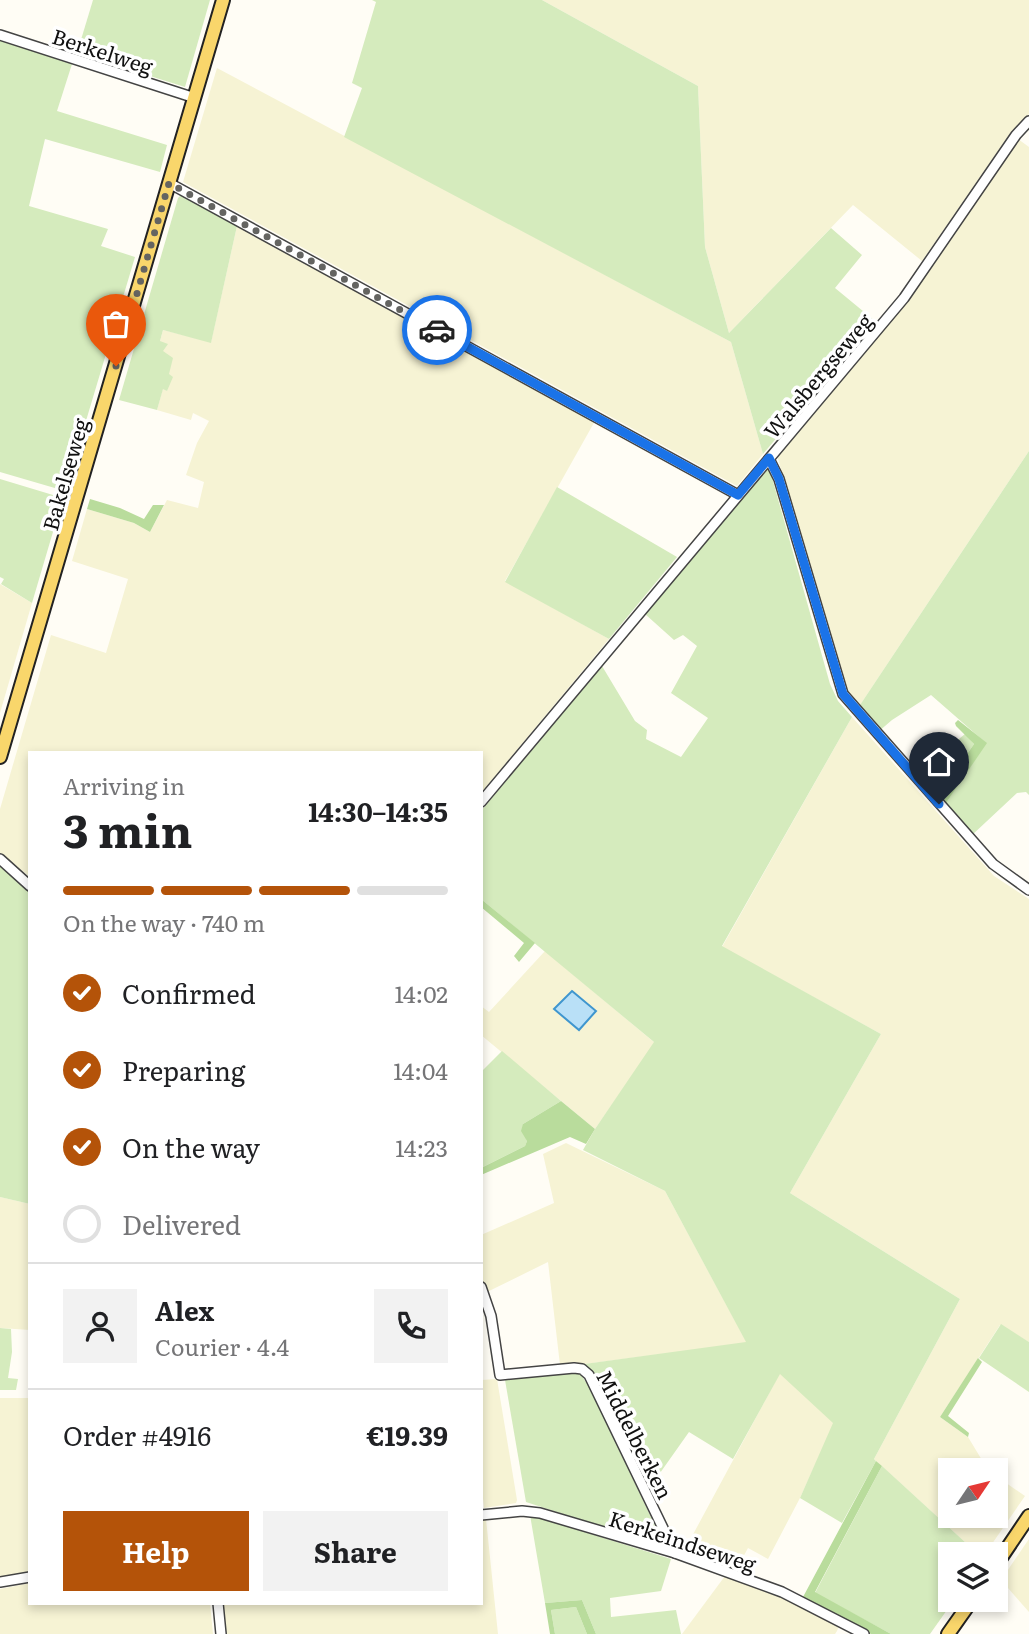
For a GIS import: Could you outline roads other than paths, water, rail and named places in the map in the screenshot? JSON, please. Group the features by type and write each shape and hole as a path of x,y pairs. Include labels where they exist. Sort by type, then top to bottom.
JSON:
{"main road":[{"name":"Bakelseweg","path":"0,757 223,0"},
{"path":"1008,1547 1029,1516"},
{"path":"948,1634 964,1612"}],"street":[{"name":"Berkelweg","path":"0,35 195,98"},
{"name":"Walsbergseweg","path":"483,800 904,299 1016,135 1029,121"},
{"path":"169,183 738,495"},
{"path":"769,458 779,479 843,694 993,864 1029,890"},
{"path":"0,859 28,884"},
{"name":"Middelberken","path":"483,1293 491,1316 500,1375 574,1368 582,1369 589,1375 675,1553"},
{"name":"Kerkeindseweg","path":"483,1515 522,1511 540,1513 675,1553 782,1592 864,1634"},
{"path":"0,1582 28,1577"},
{"path":"218,1605 221,1634"},
{"path":"838,1634 845,1624"}],"water":[{"path":"572,991 596,1011 579,1030 554,1009"}]}
